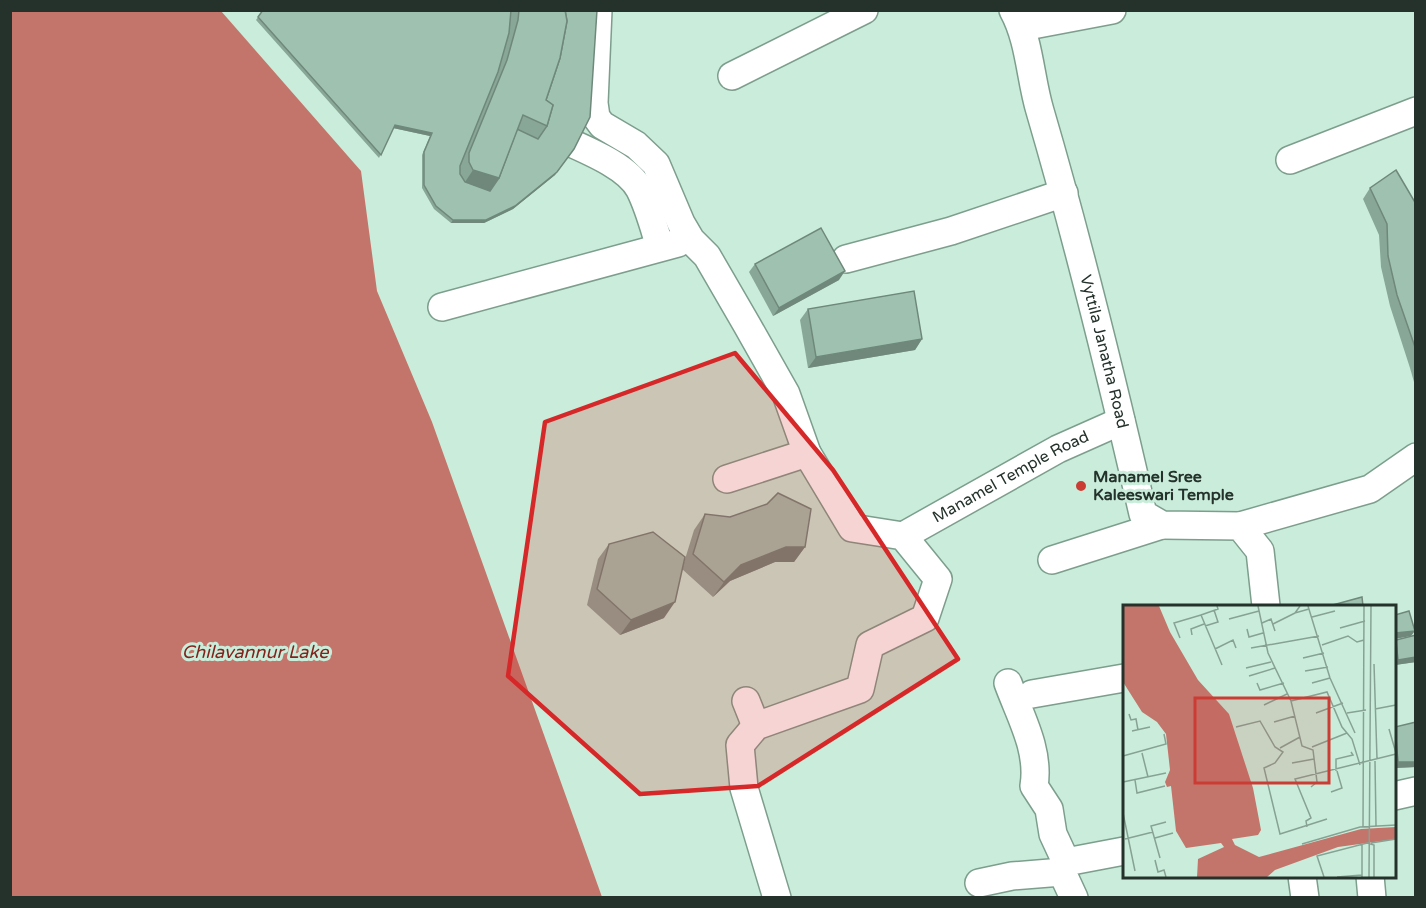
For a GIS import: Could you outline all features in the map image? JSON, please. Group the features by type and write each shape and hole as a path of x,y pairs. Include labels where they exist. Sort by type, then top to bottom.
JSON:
{"street":[{"path":"598,10 594,103 596,117 602,125 649,154 656,164 691,240 707,256 786,394 807,453 852,528 903,536 938,579 925,618 870,645 860,689 756,726 740,746 744,788 777,897"},
{"path":"732,76 864,10"},
{"path":"1018,19 1112,10"},
{"name":"Vyttila Janatha Road","path":"1018,19 1032,86 1064,193 1143,514 1162,525"},
{"path":"1290,159 1416,111"},
{"path":"533,159 547,132 622,170 640,189 660,247"},
{"path":"846,259 951,231 1064,193"},
{"path":"442,307 691,240"},
{"name":"Manamel Temple Road","path":"903,536 1058,449 1121,421"},
{"path":"726,479 807,453"},
{"path":"1052,560 1162,525 1240,526 1370,489 1416,457"},
{"path":"1240,526 1260,551 1266,605"},
{"path":"1074,897 1053,834 1049,809 1034,786 1036,771 1020,688 1123,678"},
{"path":"746,701 756,726"},
{"path":"1396,796 1416,791"},
{"path":"979,883 1064,867 1123,852"},
{"path":"1302,878 1305,897"},
{"path":"1370,878 1372,897"}],"highlighted area":[{"path":"735,353 833,470 958,659 758,786 640,794 508,676 545,422"}],"water":[{"name":"Chilavannur Lake","path":"10,11 221,11 361,171 377,291 432,422 602,897 11,897"}],"building":[{"path":"263,10 511,10 509,33 498,72 460,166 460,174 465,182 490,191 499,178 517,129 538,139 547,126 553,105 546,100 560,58 567,21 565,10 597,10 590,117 574,149 557,172 515,206 486,220 453,220 436,206 424,185 424,152 432,133 395,125 381,155 258,17"},
{"path":"519,10 565,10 567,21 560,58 546,100 553,105 547,126 523,115 499,178 473,170 469,162 469,153 507,60"},
{"path":"1396,170 1416,204 1416,350 1397,295 1388,256 1387,224 1370,188"},
{"path":"821,228 845,271 779,308 755,264"},
{"path":"914,291 922,339 816,357 808,309"},
{"path":"778,493 811,509 805,547 786,547 741,565 724,582 693,554 705,514 730,517 767,504"},
{"path":"653,532 685,557 675,602 631,620 597,589 609,544"},
{"path":"1362,597 1363,605 1333,605"},
{"path":"1409,611 1415,631 1396,633 1396,615"},
{"path":"1416,635 1416,657 1398,660 1396,640"},
{"path":"1416,722 1416,762 1398,762 1396,727"}],"place":[{"name":"Manamel Sree Kaleeswari Temple","path":"1081,486"}]}
